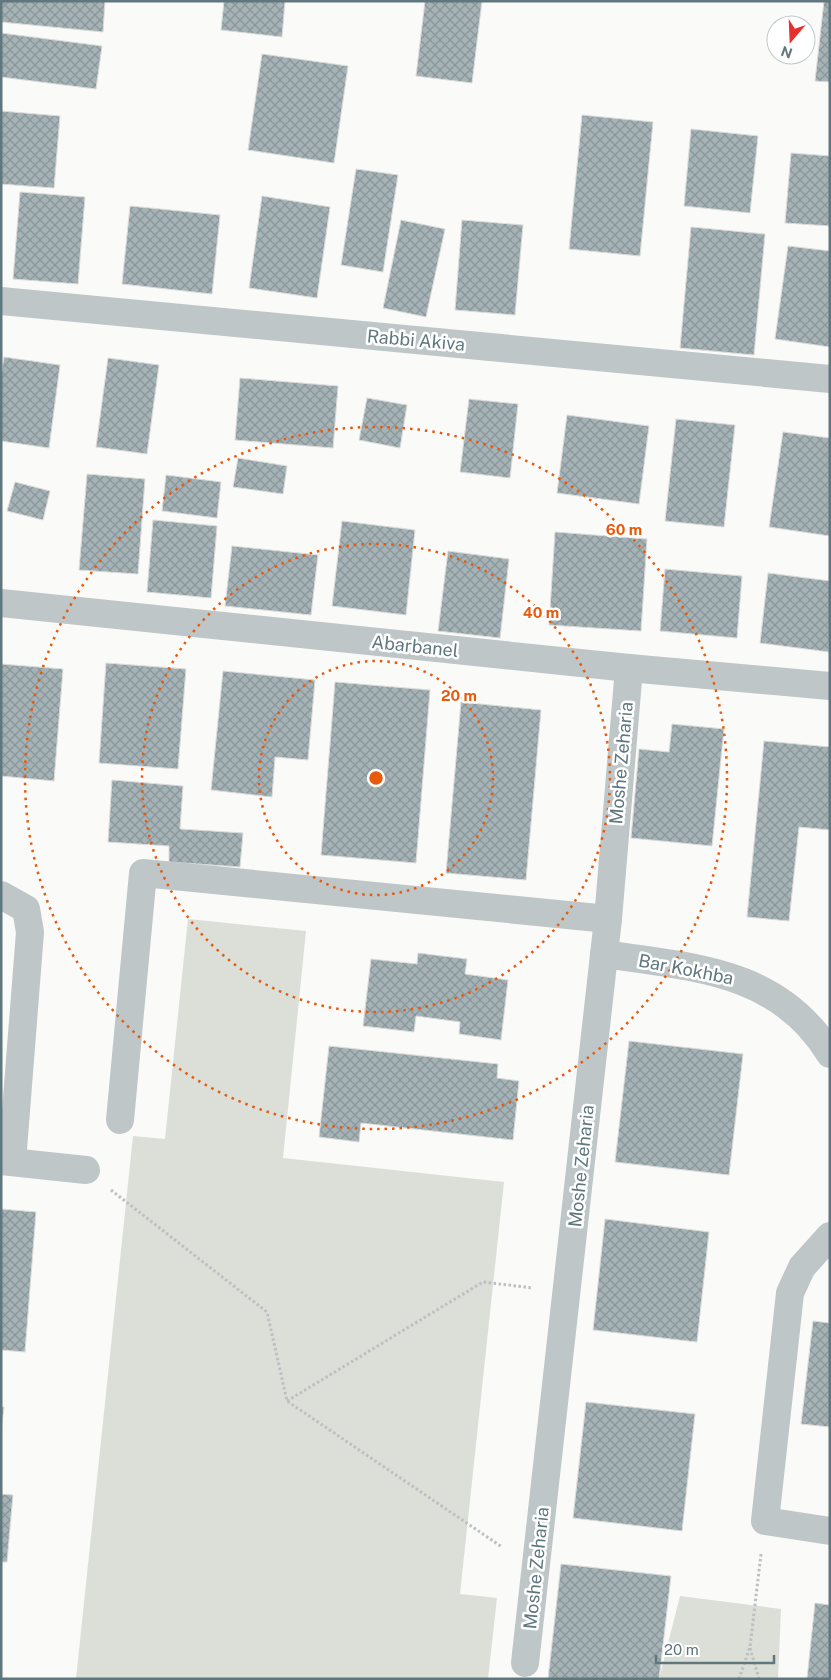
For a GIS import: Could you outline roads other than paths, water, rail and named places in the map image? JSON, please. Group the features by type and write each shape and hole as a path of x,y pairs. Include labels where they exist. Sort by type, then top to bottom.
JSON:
{"street":[{"name":"Rabbi Akiva","path":"1,301 830,379"},
{"name":"Abarbanel","path":"1,603 629,668 830,686"},
{"name":"Moshe Zeharia","path":"525,1663 608,919 629,668"},
{"path":"120,1120 142,873 608,919"},
{"path":"1,895 26,909 30,932 7,1162 86,1170"},
{"name":"Bar Kokhba","path":"604,954 702,969 744,981 781,1002 825,1037"},
{"path":"830,1236 802,1267 790,1293 765,1521 830,1531"}]}
